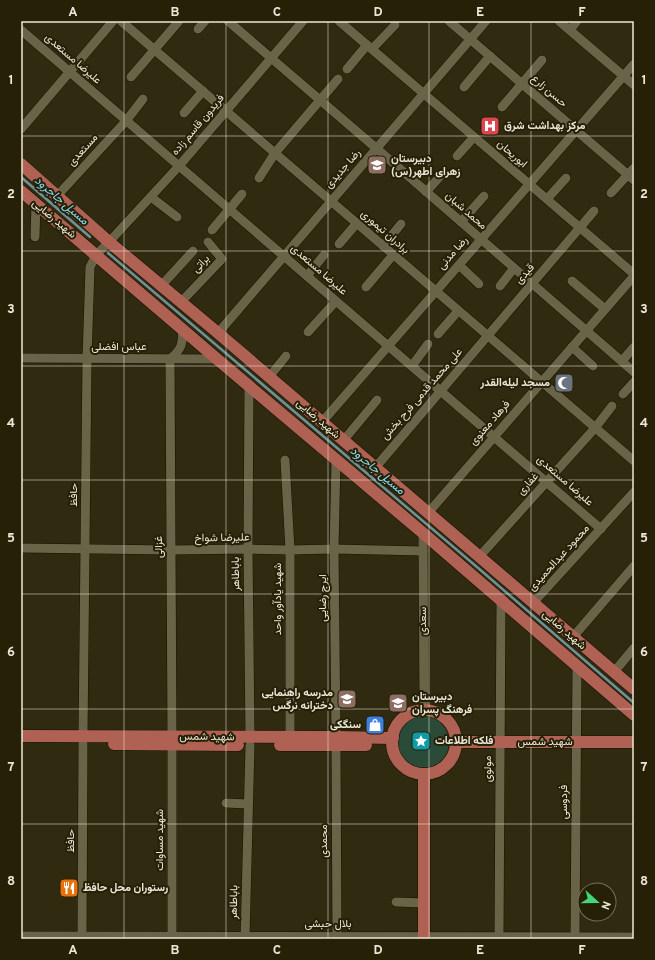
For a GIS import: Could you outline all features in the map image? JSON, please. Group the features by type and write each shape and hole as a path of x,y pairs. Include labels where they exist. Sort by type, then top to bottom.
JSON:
{"main road":[{"name":"شهید رضایی","path":"21,164 109,242 218,332 428,514 634,689"},
{"name":"شهید رضایی","path":"21,191 423,533 634,715"},
{"path":"424,710 434,711 443,716 450,723 456,742 454,752 450,760 443,768 424,774 414,772 406,768 398,761 394,752 392,741 398,723 405,716 414,711 424,710"},
{"name":"شهید شمس","path":"21,736 83,740 392,741"},
{"name":"شهید شمس","path":"250,741 290,737 336,741"},
{"name":"شهید شمس","path":"21,744 83,740"},
{"name":"شهید شمس","path":"456,742 634,742"},
{"path":"424,774 424,938"}],"street":[{"path":"21,129 113,21"},
{"name":"برادران تیموری","path":"120,21 634,461"},
{"path":"131,77 179,21"},
{"path":"198,30 205,21"},
{"name":"محمد شبان","path":"228,21 634,372"},
{"name":"فریدون قاسم زاده","path":"96,255 179,166 303,21"},
{"name":"ابوریحان","path":"338,21 634,275"},
{"name":"حسن زارع","path":"449,21 576,130 632,174"},
{"name":"رضا جدیدی","path":"218,332 486,21"},
{"path":"559,21 634,85"},
{"path":"570,30 577,21"},
{"path":"347,69 395,25"},
{"name":"علیرضا مستعدی","path":"21,30 601,529"},
{"path":"464,87 490,56"},
{"path":"502,107 542,60"},
{"name":"رضا مدنی","path":"322,422 634,64"},
{"path":"259,178 275,153 338,79"},
{"path":"184,113 203,91"},
{"name":"مستعدی","path":"57,196 126,121 143,99"},
{"path":"457,156 474,137"},
{"path":"426,192 443,173"},
{"path":"611,193 632,174"},
{"path":"547,199 566,178"},
{"path":"212,230 242,194"},
{"path":"461,222 484,196"},
{"path":"151,197 177,217"},
{"path":"35,237 36,203"},
{"name":"قیدی","path":"488,336 594,211"},
{"path":"339,244 357,223"},
{"path":"383,246 401,224"},
{"name":"براتی","path":"181,302 222,259 208,242"},
{"path":"161,286 193,251"},
{"name":"حافظ","path":"82,937 87,359 90,267 96,255"},
{"path":"307,276 324,255"},
{"path":"366,288 393,255"},
{"path":"459,265 479,284"},
{"path":"500,286 514,268"},
{"name":"فرهاد معنوی","path":"428,514 634,275"},
{"path":"572,281 606,309"},
{"path":"308,332 336,301"},
{"path":"438,334 458,311"},
{"path":"170,359 177,353 181,346 183,338 182,329"},
{"name":"علی محمد قدمی فرح بخش","path":"375,468 488,336"},
{"path":"412,366 428,344"},
{"path":"622,361 634,347"},
{"path":"572,348 593,366"},
{"path":"269,377 286,356"},
{"name":"عباس افضلی","path":"21,358 217,359"},
{"name":"غزالی","path":"170,359 172,740"},
{"path":"623,394 634,382"},
{"name":"باباطاهر","path":"245,938 250,741 248,549 249,386"},
{"path":"343,441 377,400"},
{"name":"غفاری","path":"479,557 595,428 612,406"},
{"name":"شهید یادآور واحد","path":"285,460 290,550 290,737"},
{"name":"ایرج رضایی","path":"336,460 334,550 336,741"},
{"name":"محمود عبدالحمیدی","path":"533,603 634,492"},
{"name":"سعدی","path":"423,533 424,710"},
{"name":"علیرضا شواخ","path":"21,548 171,550 423,550"},
{"path":"573,637 634,566"},
{"name":"مولوی","path":"499,938 501,600"},
{"path":"614,672 634,648"},
{"name":"فردوسی","path":"575,938 577,665"},
{"name":"شهید مساوات","path":"172,740 172,937"},
{"name":"محمدی","path":"336,741 336,938"},
{"path":"226,803 248,804"},
{"path":"396,902 424,903"},
{"name":"بلال حبشی","path":"21,936 245,938 634,937"}],"green space":[{"path":"418,716 428,716 437,720 445,728 449,737 449,747 445,756 437,764 428,768 418,768 409,764 401,756 397,747 397,737 401,728 409,720"}],"waterway":[{"name":"مسیل جاجرود","path":"21,177 90,237"},
{"name":"مسیل جاجرود","path":"108,253 477,567 634,703"}],"place":[{"name":"مرکز بهداشت شرق","path":"490,126"},
{"name":"دبیرستان زهرای اطهر(س)","path":"377,165"},
{"name":"مسجد لیله‌القدر","path":"564,383"},
{"name":"مدرسه راهنمایی دخترانه نرگس","path":"347,699"},
{"name":"دبیرستان فرهنگ پسران","path":"398,703"},
{"name":"سنگکی","path":"375,725"},
{"name":"فلکه اطلاعات","path":"421,741"},
{"name":"رستوران محل حافظ","path":"69,888"}]}
